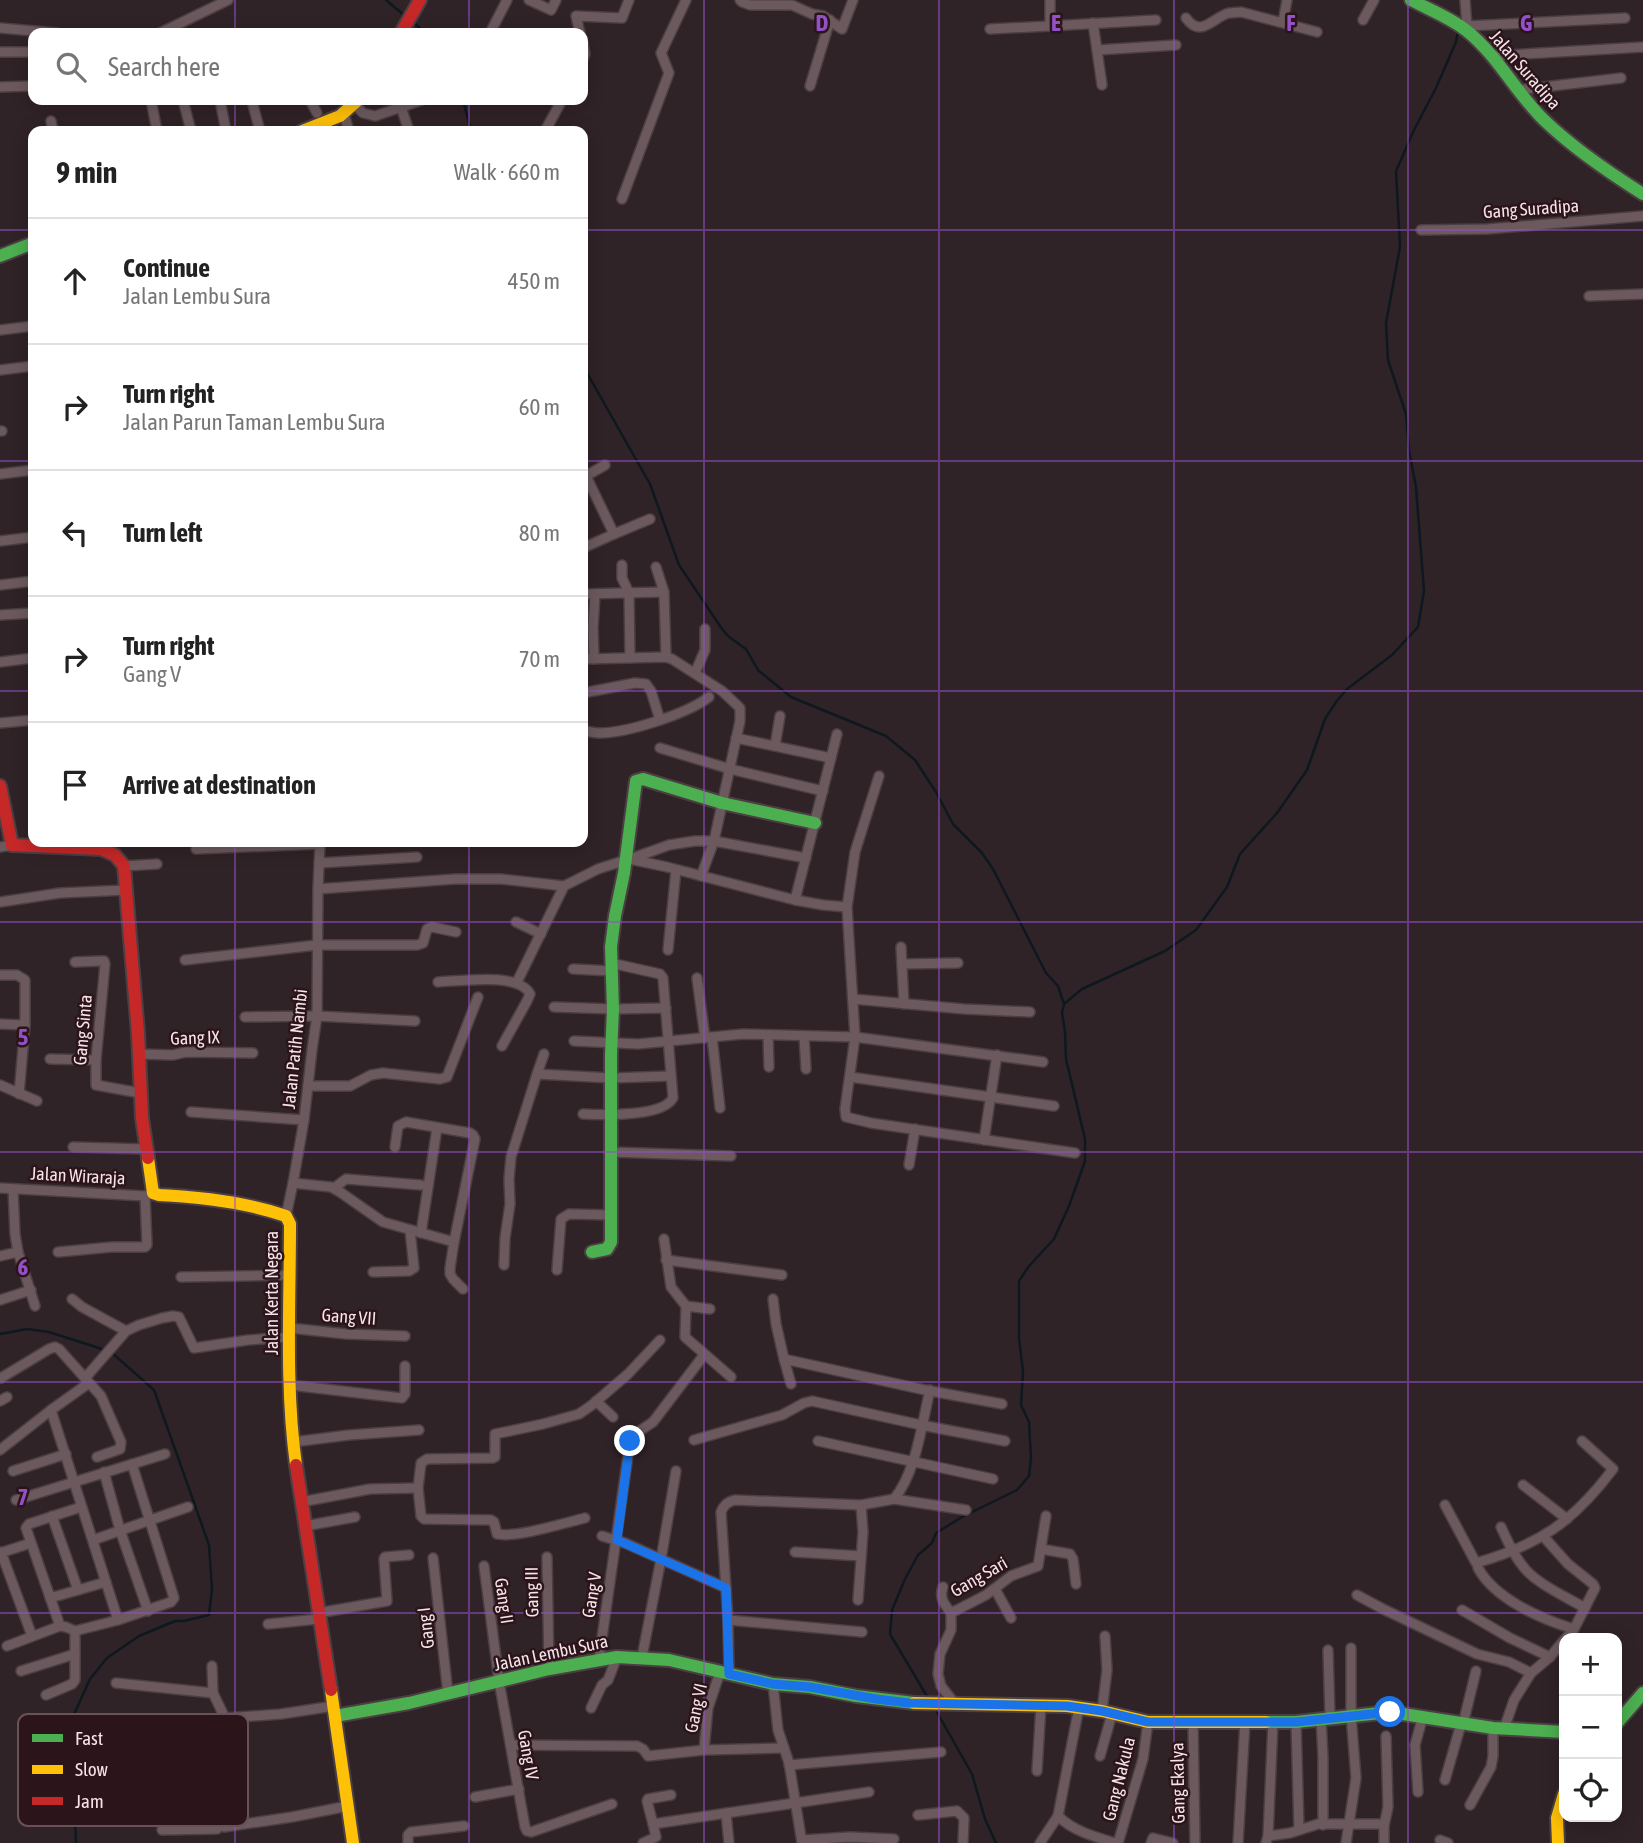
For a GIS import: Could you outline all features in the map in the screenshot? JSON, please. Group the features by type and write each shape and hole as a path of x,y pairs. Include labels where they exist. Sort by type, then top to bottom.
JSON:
{"street":[{"path":"170,28 228,0"},
{"path":"404,28 420,0"},
{"path":"493,28 507,0"},
{"path":"528,0 551,10 556,0"},
{"path":"579,28 576,16 622,18 629,0"},
{"path":"622,199 669,73 661,53 686,0"},
{"path":"740,0 750,5 792,5 823,16 842,29 853,0"},
{"path":"1050,0 1050,26"},
{"path":"1283,22 1287,0"},
{"path":"1363,20 1374,0"},
{"name":"Jalan Suradipa","path":"1411,0 1467,29 1533,108 1569,140 1624,183 1643,194"},
{"path":"1465,0 1467,29 1625,19"},
{"path":"1186,18 1189,23 1203,27 1229,13 1241,12 1317,32"},
{"path":"810,86 831,20"},
{"path":"990,29 1156,20"},
{"path":"1093,23 1102,85"},
{"path":"0,28 28,30"},
{"path":"1097,50 1176,45"},
{"path":"1491,55 1643,47"},
{"path":"0,52 28,52"},
{"path":"1517,90 1621,78"},
{"path":"0,87 28,86"},
{"path":"152,105 156,126"},
{"path":"185,105 190,126"},
{"path":"220,105 225,126"},
{"path":"253,105 259,126"},
{"path":"311,105 313,125 344,114 354,105"},
{"path":"359,105 363,113 374,116 407,105"},
{"path":"548,126 559,105"},
{"path":"401,107 408,126"},
{"path":"344,114 348,126"},
{"name":"Gang Suradipa","path":"1422,230 1487,229 1643,216"},
{"path":"0,256 28,245"},
{"path":"1589,296 1643,294"},
{"path":"0,330 28,327"},
{"path":"0,370 28,367"},
{"path":"588,475 605,465"},
{"path":"0,474 28,471"},
{"path":"588,485 614,534"},
{"path":"588,546 650,519"},
{"path":"0,541 28,538"},
{"path":"622,565 622,578 629,593 630,658"},
{"path":"656,567 664,592 666,657"},
{"path":"0,585 28,582"},
{"path":"588,594 664,592"},
{"path":"594,659 595,594"},
{"path":"0,615 28,613"},
{"path":"695,673 705,650 705,629"},
{"path":"588,659 666,657 722,691 740,708 741,715 714,841 701,876"},
{"path":"0,662 28,659"},
{"path":"588,692 635,683 646,684 651,691 660,720"},
{"path":"588,732 612,732 660,720 691,709 709,697"},
{"path":"775,746 780,716"},
{"path":"0,723 28,720"},
{"path":"795,900 837,734"},
{"path":"736,738 831,758"},
{"path":"660,748 730,769 823,791"},
{"path":"879,776 855,852 847,907 855,1037 845,1117 1074,1153"},
{"path":"592,1252 609,1248 611,1241 612,937 627,860 635,784 643,779 722,803 815,823"},
{"path":"0,786 6,846 28,847"},
{"path":"318,889 455,879 501,879 564,886 598,869 668,845 695,841 714,841 806,858"},
{"path":"38,847 101,849 119,857 126,866 149,1194 145,1247 58,1251"},
{"path":"196,849 237,847"},
{"name":"Jalan Patih Nambi","path":"286,1216 304,1120 317,1016 320,847"},
{"path":"319,863 417,857"},
{"path":"627,860 795,900 847,907"},
{"path":"126,866 158,864"},
{"path":"668,950 676,870"},
{"path":"517,982 564,886"},
{"path":"0,902 60,893 126,890"},
{"path":"516,922 541,934"},
{"path":"185,960 317,945 418,946 423,943 427,929 432,927 456,932"},
{"path":"901,947 904,1004"},
{"name":"Gang Sinta","path":"75,962 104,961 105,964 96,1085 140,1093"},
{"path":"902,964 958,963"},
{"path":"573,969 611,967 660,974 663,978 673,1098 667,1106 636,1113 583,1114"},
{"path":"0,975 20,975 25,980 25,1025 19,1094"},
{"path":"697,978 720,1108"},
{"path":"438,982 483,979 517,982 528,989 530,994 502,1046"},
{"path":"308,1086 345,1087 383,1073 440,1079 447,1077 478,997"},
{"path":"853,999 1030,1012"},
{"path":"554,1007 666,1008"},
{"path":"245,1017 317,1016 415,1021"},
{"path":"0,1024 25,1025"},
{"path":"574,1041 611,1044 668,1042 743,1034 855,1037 1043,1062"},
{"path":"768,1035 769,1067"},
{"path":"804,1036 806,1069"},
{"name":"Gang IX","path":"139,1054 253,1053"},
{"path":"504,1265 511,1157 544,1054"},
{"path":"984,1140 997,1055"},
{"path":"50,1059 96,1060"},
{"path":"537,1074 611,1078 671,1076"},
{"path":"850,1077 1054,1106"},
{"path":"0,1085 37,1101"},
{"path":"191,1112 304,1120"},
{"path":"395,1147 398,1126 406,1122 470,1133 475,1138 450,1274 463,1289"},
{"path":"421,1233 437,1128"},
{"path":"909,1166 915,1129"},
{"path":"73,1147 146,1149"},
{"path":"611,1152 731,1156"},
{"path":"334,1188 346,1179 421,1185"},
{"path":"293,1183 334,1188 383,1223 454,1242"},
{"name":"Jalan Wiraraja","path":"0,1188 149,1194"},
{"path":"13,1189 13,1221 18,1251 35,1306"},
{"name":"Jalan Kerta Negara","path":"149,1194 240,1204 286,1216 291,1227 290,1385 293,1443 353,1843"},
{"path":"557,1270 561,1219 569,1214 611,1215"},
{"path":"373,1272 414,1268 410,1230"},
{"path":"664,1239 671,1287 686,1306 685,1337 730,1377"},
{"path":"0,1256 18,1251"},
{"path":"666,1260 782,1275"},
{"path":"181,1277 291,1275"},
{"path":"0,1300 31,1290"},
{"path":"72,1299 126,1331"},
{"path":"773,1299 776,1324 791,1384"},
{"path":"686,1306 710,1309"},
{"path":"0,1450 88,1380 99,1362 126,1331 139,1325 173,1316 180,1317 192,1346 196,1349 217,1343 290,1333"},
{"name":"Gang VII","path":"290,1333 405,1336"},
{"path":"585,1518 500,1535 491,1520 424,1519 421,1516 418,1488 423,1461 495,1457 495,1434 571,1417 586,1409 628,1374 660,1340"},
{"path":"1,1378 55,1347 59,1349 105,1403 121,1444 120,1449 97,1457"},
{"name":"Gang V","path":"598,1659 632,1437 653,1422 704,1355"},
{"path":"784,1359 1002,1404"},
{"path":"290,1385 402,1398 405,1394 405,1366"},
{"path":"894,1499 902,1489 912,1461 930,1391"},
{"path":"596,1401 613,1417"},
{"path":"694,1440 782,1415 812,1401 1005,1441"},
{"path":"51,1410 118,1620"},
{"path":"293,1443 349,1435 419,1430"},
{"path":"818,1441 993,1479"},
{"path":"1445,1505 1476,1563 1513,1552 1534,1542 1567,1519 1588,1500 1613,1469 1582,1441"},
{"path":"13,1471 66,1454"},
{"path":"16,1500 165,1454"},
{"path":"7,1646 60,1626 75,1631 148,1611 173,1601 132,1464"},
{"path":"642,1657 676,1471"},
{"path":"104,1472 120,1530 148,1611"},
{"path":"1523,1485 1567,1519"},
{"path":"301,1502 370,1489 418,1488"},
{"path":"858,1600 863,1532 861,1505 894,1499 966,1510"},
{"name":"Gang VI","path":"704,1750 708,1709 725,1673 728,1620 721,1512 724,1506 729,1502 746,1500 861,1505"},
{"path":"60,1626 27,1526 81,1507"},
{"path":"93,1540 188,1507"},
{"path":"52,1516 78,1590"},
{"path":"1046,1516 1041,1549 1070,1554 1076,1584"},
{"path":"305,1525 355,1517"},
{"path":"1501,1527 1523,1568 1585,1608"},
{"path":"602,1536 617,1540 726,1588"},
{"path":"1542,1536 1594,1586 1595,1590 1570,1633"},
{"path":"31,1543 1,1553 32,1636"},
{"name":"Gang Sari","path":"952,1704 941,1686 938,1674 940,1654 951,1630 951,1613 995,1589 1011,1576 1038,1566 1041,1549"},
{"path":"795,1552 861,1556"},
{"path":"268,1624 387,1601 384,1559 408,1555"},
{"name":"Gang III","path":"547,1556 549,1669"},
{"name":"Gang I","path":"433,1559 449,1694"},
{"name":"Gang II","path":"484,1566 499,1681"},
{"path":"1478,1567 1490,1585 1509,1599 1533,1613 1573,1629"},
{"path":"50,1598 106,1582"},
{"path":"943,1587 942,1599 951,1613"},
{"path":"995,1589 1011,1618"},
{"path":"1357,1595 1477,1654 1512,1663 1531,1673"},
{"path":"1462,1610 1510,1639 1549,1657"},
{"path":"728,1620 862,1632"},
{"path":"46,1695 72,1684 75,1680 75,1631"},
{"path":"1100,1756 1107,1712 1105,1636"},
{"path":"1470,1805 1491,1767 1499,1728 1514,1700 1531,1673 1559,1646"},
{"path":"1346,1843 1356,1778 1351,1714 1351,1648"},
{"path":"1323,1825 1328,1650"},
{"path":"21,1671 75,1654"},
{"path":"591,1708 602,1685 608,1680 617,1657"},
{"name":"Jalan Lembu Sura","path":"334,1711 368,1711 598,1659 642,1657 669,1660 773,1684 810,1687 909,1703 1079,1707 1148,1722 1296,1722 1351,1714 1390,1712 1462,1724 1559,1732"},
{"path":"212,1666 213,1693 223,1714"},
{"path":"1445,1780 1476,1671"},
{"name":"Gang IV","path":"499,1681 525,1827 529,1832 612,1804"},
{"path":"116,1683 213,1693"},
{"path":"773,1684 778,1730 789,1765 802,1841 850,1837 894,1839"},
{"path":"1622,1717 1643,1693"},
{"path":"1037,1771 1041,1705"},
{"path":"1040,1843 1058,1816 1079,1707"},
{"path":"248,1716 334,1711"},
{"path":"1418,1792 1415,1745 1423,1716"},
{"name":"Gang Nakula","path":"1116,1843 1143,1759 1148,1722"},
{"name":"Gang Ekalya","path":"1193,1722 1195,1843"},
{"path":"1238,1843 1245,1722"},
{"path":"1273,1722 1267,1839 1313,1825 1384,1826"},
{"path":"1296,1722 1299,1830"},
{"path":"1384,1843 1388,1807 1386,1736"},
{"path":"511,1745 637,1746 648,1756 704,1750 784,1748"},
{"path":"789,1765 941,1752"},
{"path":"475,1797 519,1789"},
{"path":"653,1824 869,1791"},
{"path":"643,1843 657,1840 648,1799 671,1795"},
{"path":"248,1823 348,1806"},
{"path":"1558,1843 1559,1806"},
{"path":"918,1815 957,1811 964,1818 963,1843"},
{"path":"726,1813 729,1843"},
{"path":"1058,1816 1085,1833 1116,1843"},
{"path":"162,1830 217,1829 217,1826"},
{"path":"224,1827 231,1826"},
{"path":"408,1843 408,1835 411,1832 464,1826"},
{"path":"1079,1843 1085,1833"},
{"path":"1151,1843 1153,1838 1173,1843"}],"waterway":[{"path":"386,0 405,16"},
{"path":"413,22 420,28"},
{"path":"928,1698 890,1634 892,1610 905,1579 918,1555 932,1543 936,1533 1017,1490 1029,1476 1029,1422 1021,1405 1023,1371 1019,1339 1019,1281 1054,1239 1085,1161 1085,1139 1066,1059 1062,1013 1064,1004 1082,989 1165,951 1196,930 1227,887 1240,854 1277,813 1307,770 1325,719 1336,702 1347,689 1392,655 1418,627 1424,591 1416,487 1406,414 1388,360 1386,323 1400,247 1396,171 1436,88 1456,42 1458,30"},
{"path":"464,105 470,126"},
{"path":"588,375 650,484 679,565 722,629 746,649 758,670 791,697 886,736 915,760 953,824 982,853 993,869 1046,973 1058,986 1064,1004"},
{"path":"0,1334 27,1329 49,1332 105,1350"},
{"path":"74,1714 90,1679 107,1658 139,1636 175,1621 209,1615 212,1589 209,1545 154,1390 111,1352"},
{"path":"934,1707 972,1774 985,1819 996,1843"},
{"path":"75,1826 76,1843"}],"traffic: fast":[{"path":"1411,0 1467,31 1555,131 1643,194"},
{"path":"0,256 28,245"},
{"path":"592,1252 607,1249 611,1242 611,947 636,781 643,779 722,803 815,823"},
{"path":"335,1716 409,1703 549,1669 617,1657 669,1660 773,1684 914,1703"},
{"path":"1622,1717 1643,1693"},
{"path":"1266,1722 1296,1722 1390,1712 1493,1728 1559,1732"}],"traffic: slow":[{"path":"315,126 340,116 352,105"},
{"path":"148,1158 153,1193 255,1207 286,1216 290,1224 289,1375 296,1465"},
{"path":"331,1690 353,1843"},
{"path":"914,1703 1067,1706 1148,1722 1266,1722"},
{"path":"1558,1843 1559,1811"}],"traffic: jam":[{"path":"404,28 420,0"},
{"path":"0,786 12,845 28,846"},
{"path":"56,847 101,849 115,855 124,866 142,1118 148,1158"},
{"path":"296,1465 331,1690"}],"route":[{"path":"630,1441 617,1540 726,1588 729,1674 773,1684 810,1687 909,1703 1067,1706 1148,1722 1296,1722 1351,1714 1390,1712"}]}
